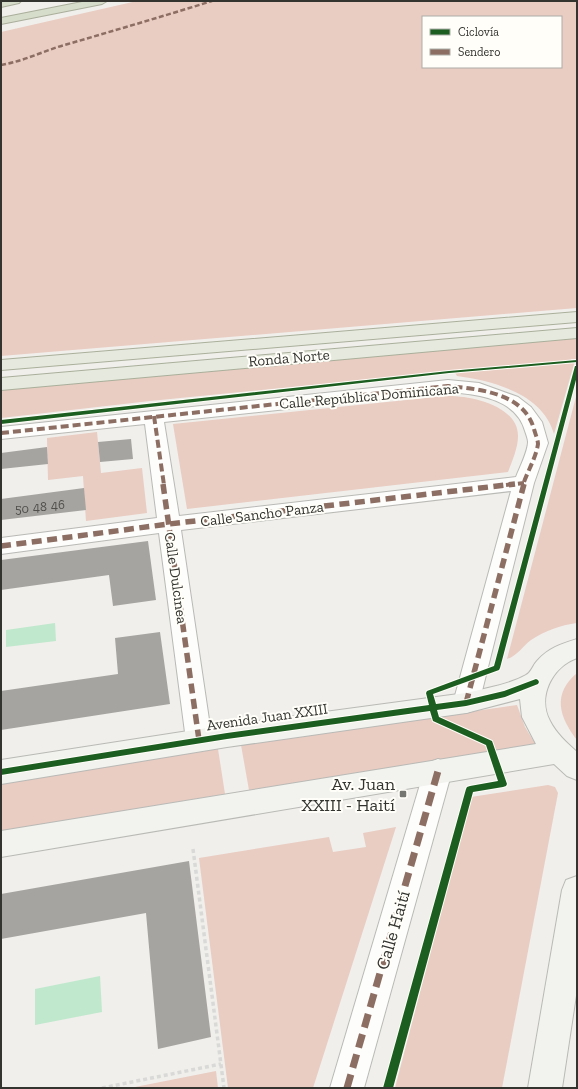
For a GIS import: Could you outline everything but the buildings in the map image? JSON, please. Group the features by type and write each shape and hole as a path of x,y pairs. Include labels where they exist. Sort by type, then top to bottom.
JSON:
{"highway":[{"path":"1,11 5,1"},
{"path":"1,11 25,3 52,1"},
{"path":"1,11 65,1"},
{"path":"1,11 77,1"},
{"path":"1,11 87,1"},
{"path":"1,11 95,1"},
{"path":"1,11 102,1"}],"main road":[{"name":"Ronda Norte","path":"1,365 577,317"},
{"name":"Ronda Norte","path":"1,384 577,332"},
{"path":"567,760 540,728 532,704 536,682 548,663 568,650 577,648"},
{"name":"Avenida Juan XXIII","path":"1,772 199,740 466,703 505,694 536,682"},
{"path":"1,844 438,771 567,760"},
{"path":"545,1088 577,890"}],"street":[{"name":"Calle República Dominicana","path":"1,433 448,386 479,389 510,401 524,410 532,422 538,443 524,484 466,703"},
{"name":"Calle Dulcinea","path":"154,416 199,740"},
{"name":"Calle Sancho Panza","path":"1,546 169,524 524,484"},
{"name":"Calle Haití","path":"347,1088 438,771"}],"path":[{"path":"193,849 224,1088"},
{"path":"102,1088 221,1064"}],"shaded area":[{"path":"137,1 577,1 577,308 1,356 1,32"},
{"path":"577,338 577,359 571,359 574,364 554,434 548,420 528,399 501,386 457,376 454,371 150,401 1,418 1,388"},
{"path":"577,393 577,623 559,627 542,634 531,640 517,654 507,659"},
{"path":"445,396 467,397 479,400 501,409 510,417 516,425 518,441 508,472 187,509 173,424"},
{"path":"97,432 101,473 142,468 147,513 86,521 83,476 48,480 47,438"},
{"path":"55,623 56,641 6,647 6,630"},
{"path":"577,673 577,740 562,714 561,697 569,681"},
{"path":"517,705 525,727 536,745 535,749 249,790 241,745"},
{"path":"218,749 225,794 1,831 1,782"},
{"path":"548,785 555,787 558,793 502,1088 395,1088 471,797"},
{"path":"396,827 313,1088 228,1088 199,858 329,837 333,852 366,847 363,833"},
{"path":"100,976 102,1012 35,1025 35,989"},
{"path":"216,1071 218,1088 130,1088"}],"marked path":[{"path":"1,65 20,62 66,44 130,27 212,1"},
{"path":"1,433 448,386 479,389 511,401 524,411 532,422 538,443 524,483 466,703"},
{"path":"154,416 199,740"},
{"path":"1,546 169,524 524,483"},
{"path":"347,1088 438,771"}],"cycle path":[{"path":"1,422 449,372 577,361"},
{"path":"388,1088 470,789 503,784 489,743 436,719 429,693 497,668 577,367"},
{"path":"1,772 227,736 466,703 505,694 536,682"}],"place":[{"name":"Av. Juan XXIII - Haití","path":"403,794"}]}
